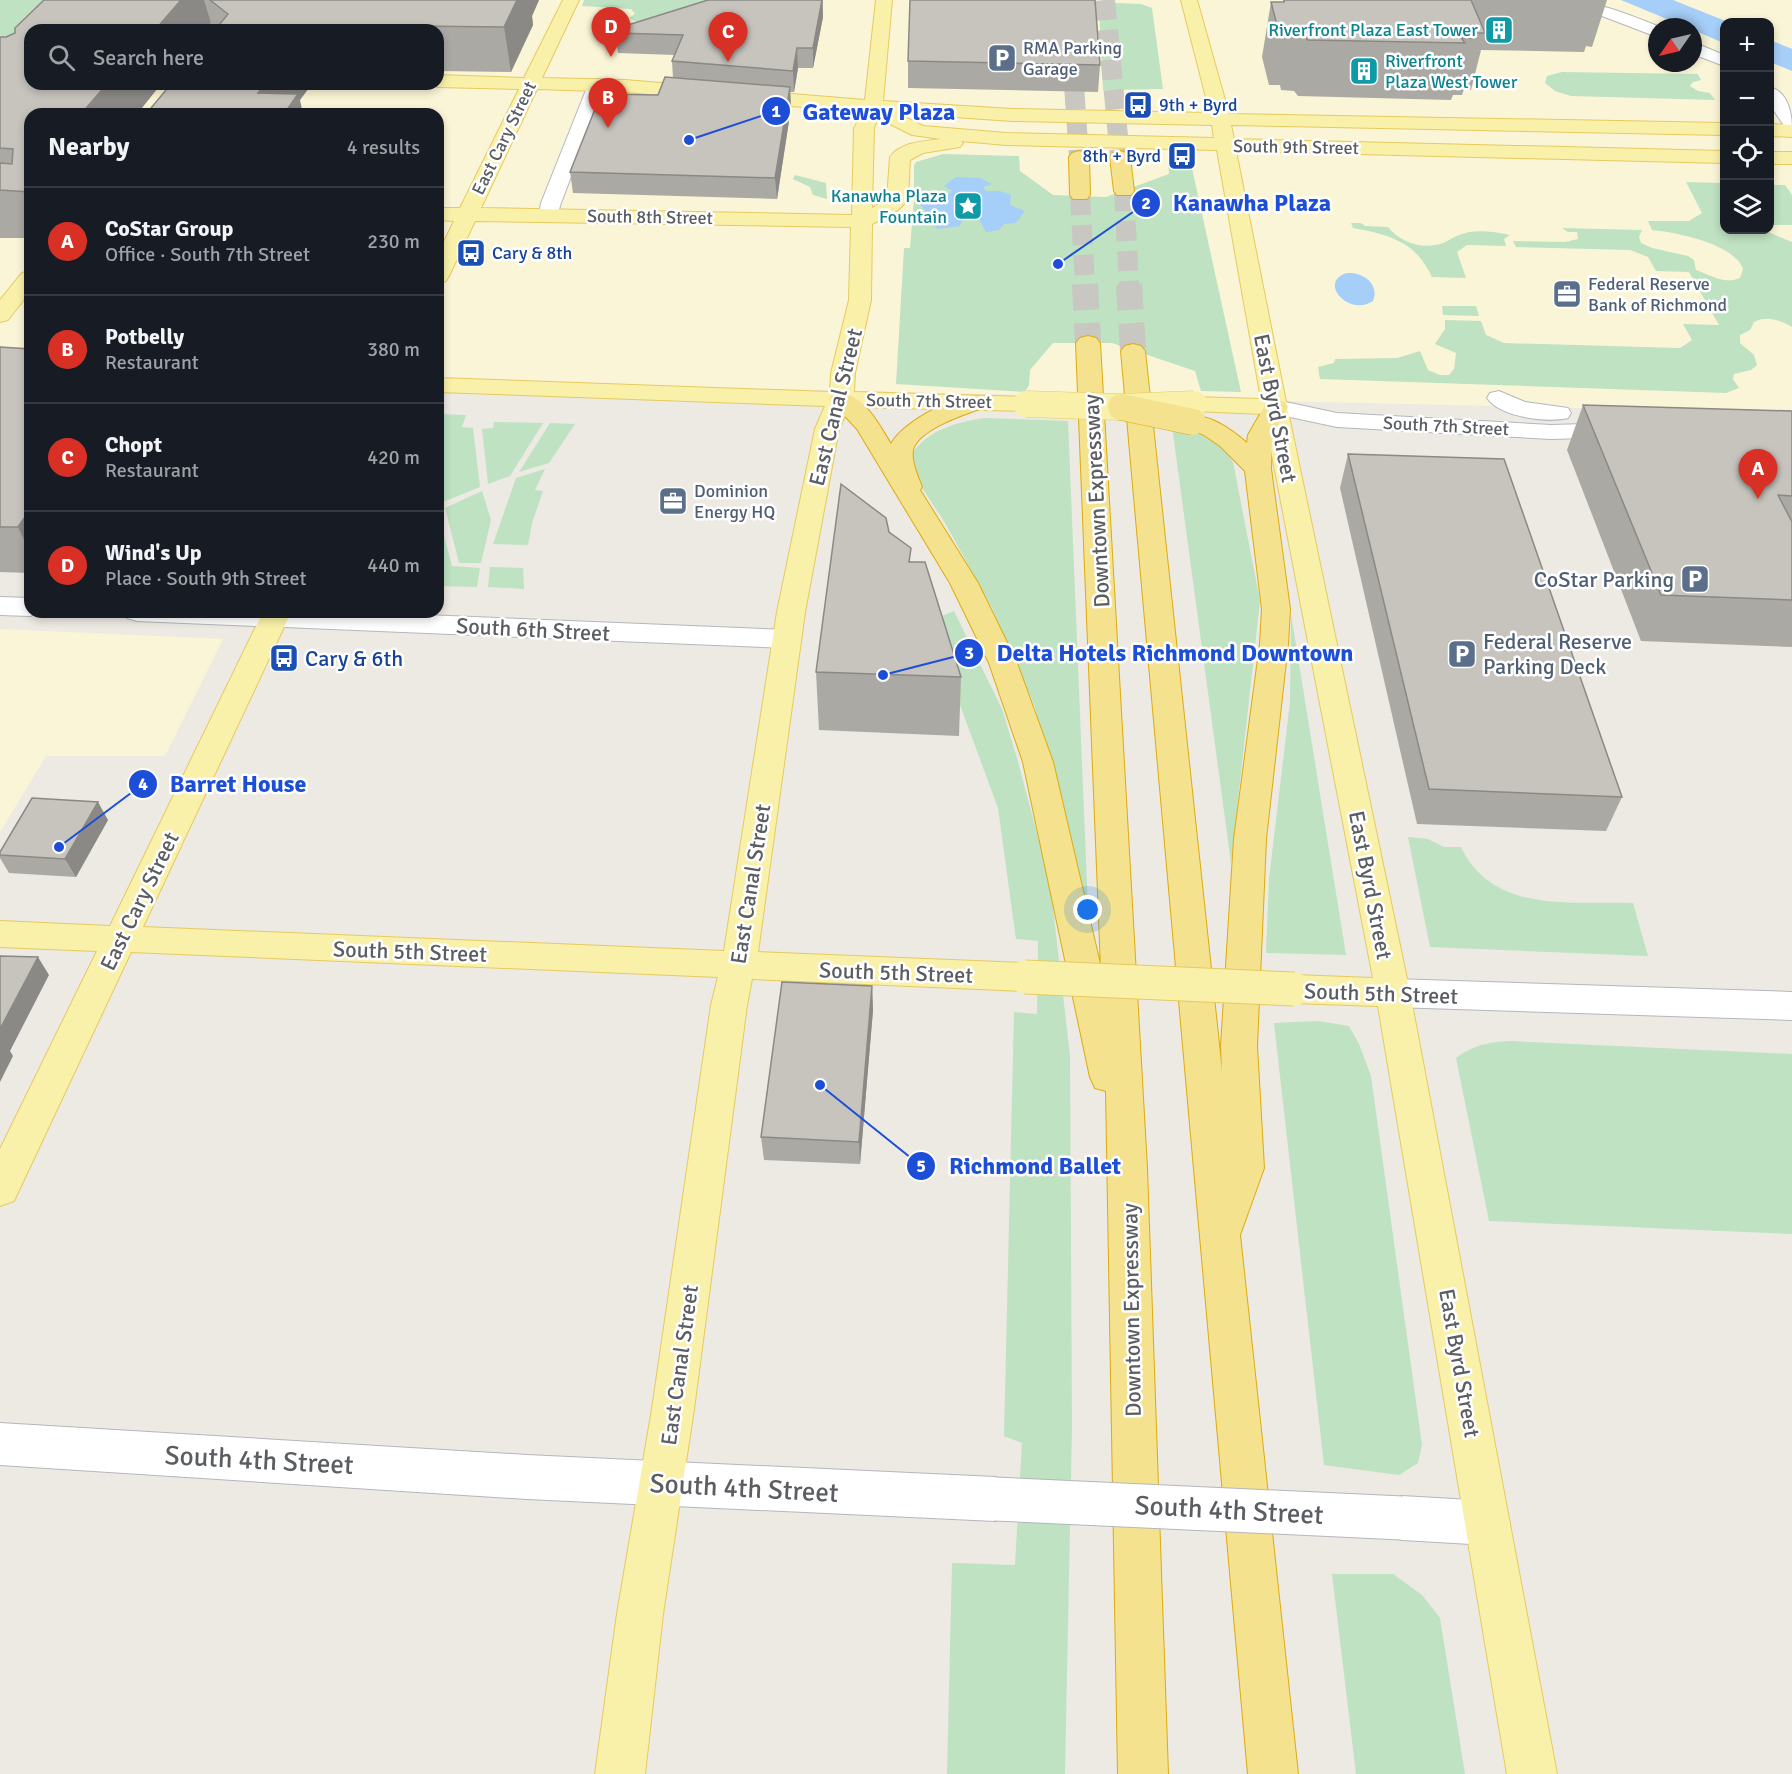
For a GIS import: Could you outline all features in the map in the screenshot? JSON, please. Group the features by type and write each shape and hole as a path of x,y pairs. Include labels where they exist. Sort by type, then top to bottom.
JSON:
{"highway":[{"path":"1079,157 1080,195"},
{"path":"1119,157 1124,191"},
{"name":"Downtown Expressway","path":"1089,343 1128,1168 1143,1774"},
{"path":"1133,351 1273,1774"},
{"path":"841,399 859,414 944,548 985,623 1003,663 1038,762 1128,1168"},
{"path":"913,499 900,456 903,444 910,435 930,422 976,402"},
{"path":"1121,407 1193,413 1209,427 1232,440 1258,469"},
{"path":"1220,1238 1245,1168 1239,1046 1249,862 1275,644 1276,609 1258,469 1260,435 1276,407"}],"main road":[{"name":"East Cary Street","path":"444,263 571,0"},
{"name":"East Canal Street","path":"620,1774 640,1614 661,1484 729,1005 745,925 786,639 826,429 841,399 843,374 860,300 864,128 874,108 874,84 884,0"},
{"name":"East Byrd Street","path":"1189,0 1226,146 1393,993 1532,1774"},
{"path":"545,53 584,72 610,77 625,86"},
{"path":"1211,80 1236,94"},
{"name":"South 9th Street","path":"444,81 625,86 874,108 923,108 1012,115 1720,129"},
{"path":"1258,102 1289,107 1330,109 1409,124"},
{"name":"South 9th Street","path":"874,108 919,131 1006,140 1720,157"},
{"path":"1774,130 1792,131"},
{"path":"861,221 893,206 897,199 898,163 906,153 933,145 1006,140"},
{"path":"1271,165 1298,160 1355,160 1423,150"},
{"path":"1774,158 1792,158"},
{"path":"1240,218 1255,209 1250,182 1252,174"},
{"name":"South 8th Street","path":"444,214 861,221"},
{"path":"0,315 24,285"},
{"name":"South 7th Street","path":"444,385 1121,407"},
{"name":"South 7th Street","path":"1193,413 1276,407"},
{"name":"East Cary Street","path":"0,1189 275,618"},
{"name":"South 5th Street","path":"0,934 1393,993"}],"street":[{"path":"1558,0 1608,12 1648,28"},
{"path":"1702,51 1720,59"},
{"path":"549,215 551,203 597,85"},
{"path":"1774,98 1792,123"},
{"name":"South 7th Street","path":"1276,407 1337,420 1551,432 1633,425 1519,409 1499,398"},
{"path":"0,606 24,607"},
{"name":"South 6th Street","path":"340,618 786,639"},
{"name":"South 5th Street","path":"1393,993 1792,1006"},
{"name":"South 4th Street","path":"0,1444 661,1484 1488,1522"}],"shaded area":[{"path":"266,0 1792,0 1792,413 444,381 444,108 24,108 24,371 0,371 0,71 24,81 24,90 444,90 444,24 404,24"},
{"path":"0,629 223,639 165,756 46,756 0,832"}],"green space":[{"path":"0,0 65,0 37,24 24,24 24,37 0,63"},
{"path":"584,0 750,0 662,35 629,18 635,14 631,9 582,6"},
{"path":"1115,3 1141,4 1152,8 1163,89 1103,90 1099,7"},
{"path":"1562,72 1698,74 1701,80 1693,82 1690,86 1698,91 1710,93 1715,100 1571,96 1555,91 1545,83 1547,76"},
{"path":"943,154 1019,156 1020,171 1053,195 1106,197 1169,174 1168,158 1190,159 1241,392 1201,391 1195,371 1112,343 1053,343 1030,370 1029,385 1025,392 896,384 904,248 910,248 914,165 916,162"},
{"path":"795,175 826,183 827,199 813,195 810,187 793,179"},
{"path":"1686,182 1720,183 1720,234 1773,234 1792,242 1792,327 1778,320 1763,319 1754,322 1750,330 1740,335 1740,343 1754,355 1757,365 1751,370 1734,374 1733,379 1739,388 1726,393 1320,379 1318,367 1334,363 1335,359 1397,358 1420,351 1428,370 1440,375 1449,375 1454,369 1456,353 1435,344 1445,329 1445,320 1481,321 1486,335 1504,343 1680,348 1692,340 1683,324 1719,325 1689,272 1656,271 1648,257 1630,250 1516,247 1513,241 1565,242 1578,239 1577,232 1568,232 1562,228 1642,230 1639,237 1641,243 1652,248 1688,256 1694,260 1696,270 1723,280 1740,278 1743,269 1738,260 1729,253 1703,241 1675,233 1652,230 1648,221 1689,221 1702,213"},
{"path":"1774,185 1785,185 1792,195 1792,225 1774,225"},
{"path":"1351,223 1388,227 1406,241 1428,246 1443,243 1469,232 1510,235 1504,239 1506,246 1467,245 1457,252 1466,278 1432,277 1418,255 1400,242 1390,237 1353,228"},
{"path":"1442,306 1476,306 1479,316 1443,315"},
{"path":"444,414 466,415 462,427 473,428 480,487 444,502"},
{"path":"985,418 1068,421 1088,909 1035,707 992,608 945,523 917,480 911,455 925,439 934,433 964,422"},
{"path":"494,422 543,423 510,476 488,484 482,429 493,428"},
{"path":"550,423 575,424 549,463 519,472"},
{"path":"1172,426 1214,442 1233,462 1260,601 1231,863"},
{"path":"545,469 535,490 543,491 532,523 528,545 493,544 516,478"},
{"path":"482,491 491,520 481,563 459,563 445,508"},
{"path":"444,536 452,566 480,568 477,587 444,586"},
{"path":"490,567 523,568 524,589 488,587"},
{"path":"954,611 1002,709 1050,882 1070,1056 1072,1427 1065,1774 947,1774 952,1563 1015,1565 1022,1443 1004,1436 1014,1012 1037,1014 1038,941 1016,939 998,808 929,621"},
{"path":"1291,614 1346,955 1266,953 1269,879 1290,702"},
{"path":"1408,837 1428,839 1444,847 1461,847 1475,869 1493,884 1513,894 1559,902 1633,903 1648,956 1430,947"},
{"path":"1318,1021 1349,1026 1359,1044 1371,1076 1422,1445 1418,1463 1399,1475 1324,1465 1274,1023"},
{"path":"1510,1041 1792,1054 1792,1234 1489,1221 1456,1058 1482,1045"},
{"path":"1332,1574 1393,1574 1422,1595 1440,1618 1465,1774 1356,1774"}],"water":[{"path":"1621,0 1673,0 1720,19 1720,41 1702,34 1702,18 1664,18"},
{"path":"1774,42 1792,49 1792,71 1774,64"},
{"name":"Kanawha Plaza Fountain","path":"956,177 980,178 992,184 983,187 986,191 1000,191 1011,195 1010,205 1025,211 1016,223 1004,224 999,230 986,232 978,217 964,217 960,226 937,229 926,218 928,214 919,203 917,196 933,194 946,196 952,191 944,186"},
{"path":"1353,273 1369,280 1374,289 1373,301 1364,305 1355,305 1346,302 1340,296 1335,283 1339,277"}],"building":[{"path":"44,0 181,0 160,24 24,24 24,90 102,90 86,108 24,108 24,192 0,190 0,163 12,164 13,149 0,148 0,37 15,33 15,28"},
{"path":"210,0 517,0 504,27 444,26 444,24 220,24 228,14"},
{"path":"708,0 822,0 813,48 797,48 793,71 672,61 683,35 616,33 615,29"},
{"name":"RMA Parking Garage","path":"910,0 1095,0 1100,65 908,61"},
{"path":"1284,0 1471,0 1485,33 1474,33 1476,38 1461,38 1465,43 1308,40 1304,35 1291,34 1290,29 1278,29 1271,2 1284,2"},
{"path":"665,77 790,87 775,178 570,172 601,94 658,95"},
{"path":"166,90 260,90 258,93 298,94 288,108 151,108"},
{"path":"0,347 24,349 24,518 18,527 0,527"},
{"path":"1583,405 1792,411 1792,496 1778,495 1792,522 1792,600 1661,595"},
{"name":"Federal Reserve Parking Deck","path":"1348,454 1504,459 1622,797 1429,789"},
{"path":"841,484 886,518 889,532 911,548 909,562 925,562 961,677 816,672"},
{"path":"32,798 98,802 65,859 0,855"},
{"path":"0,956 38,957 0,1029"},
{"path":"782,982 872,986 859,1142 761,1137"}],"tunnel":[{"path":"1068,0 1079,157"},
{"path":"1105,0 1120,157"},
{"path":"1124,191 1129,285"},
{"path":"1080,195 1085,285"},
{"path":"1085,284 1088,343"},
{"path":"1129,284 1133,351"}],"place":[{"name":"Riverfront Plaza East Tower","path":"1499,30"},
{"name":"Wind's Up","path":"611,57"},
{"name":"RMA Parking Garage","path":"1002,58"},
{"name":"Chopt","path":"728,62"},
{"name":"Riverfront Plaza West Tower","path":"1364,71"},
{"name":"9th + Byrd","path":"1138,105"},
{"name":"Potbelly","path":"608,128"},
{"name":"Gateway Plaza","path":"689,140"},
{"name":"8th + Byrd","path":"1182,156"},
{"name":"Kanawha Plaza Fountain","path":"968,206"},
{"name":"Cary & 8th","path":"471,253"},
{"name":"Kanawha Plaza","path":"1058,264"},
{"name":"Federal Reserve Bank of Richmond","path":"1567,294"},
{"name":"CoStar Group","path":"1758,499"},
{"name":"Dominion Energy HQ","path":"673,501"},
{"name":"CoStar Parking","path":"1695,579"},
{"name":"Federal Reserve Parking Deck","path":"1462,654"},
{"name":"Cary & 6th","path":"284,658"},
{"name":"Delta Hotels Richmond Downtown","path":"883,675"},
{"name":"Barret House","path":"59,847"},
{"name":"Richmond Ballet","path":"820,1085"}]}
